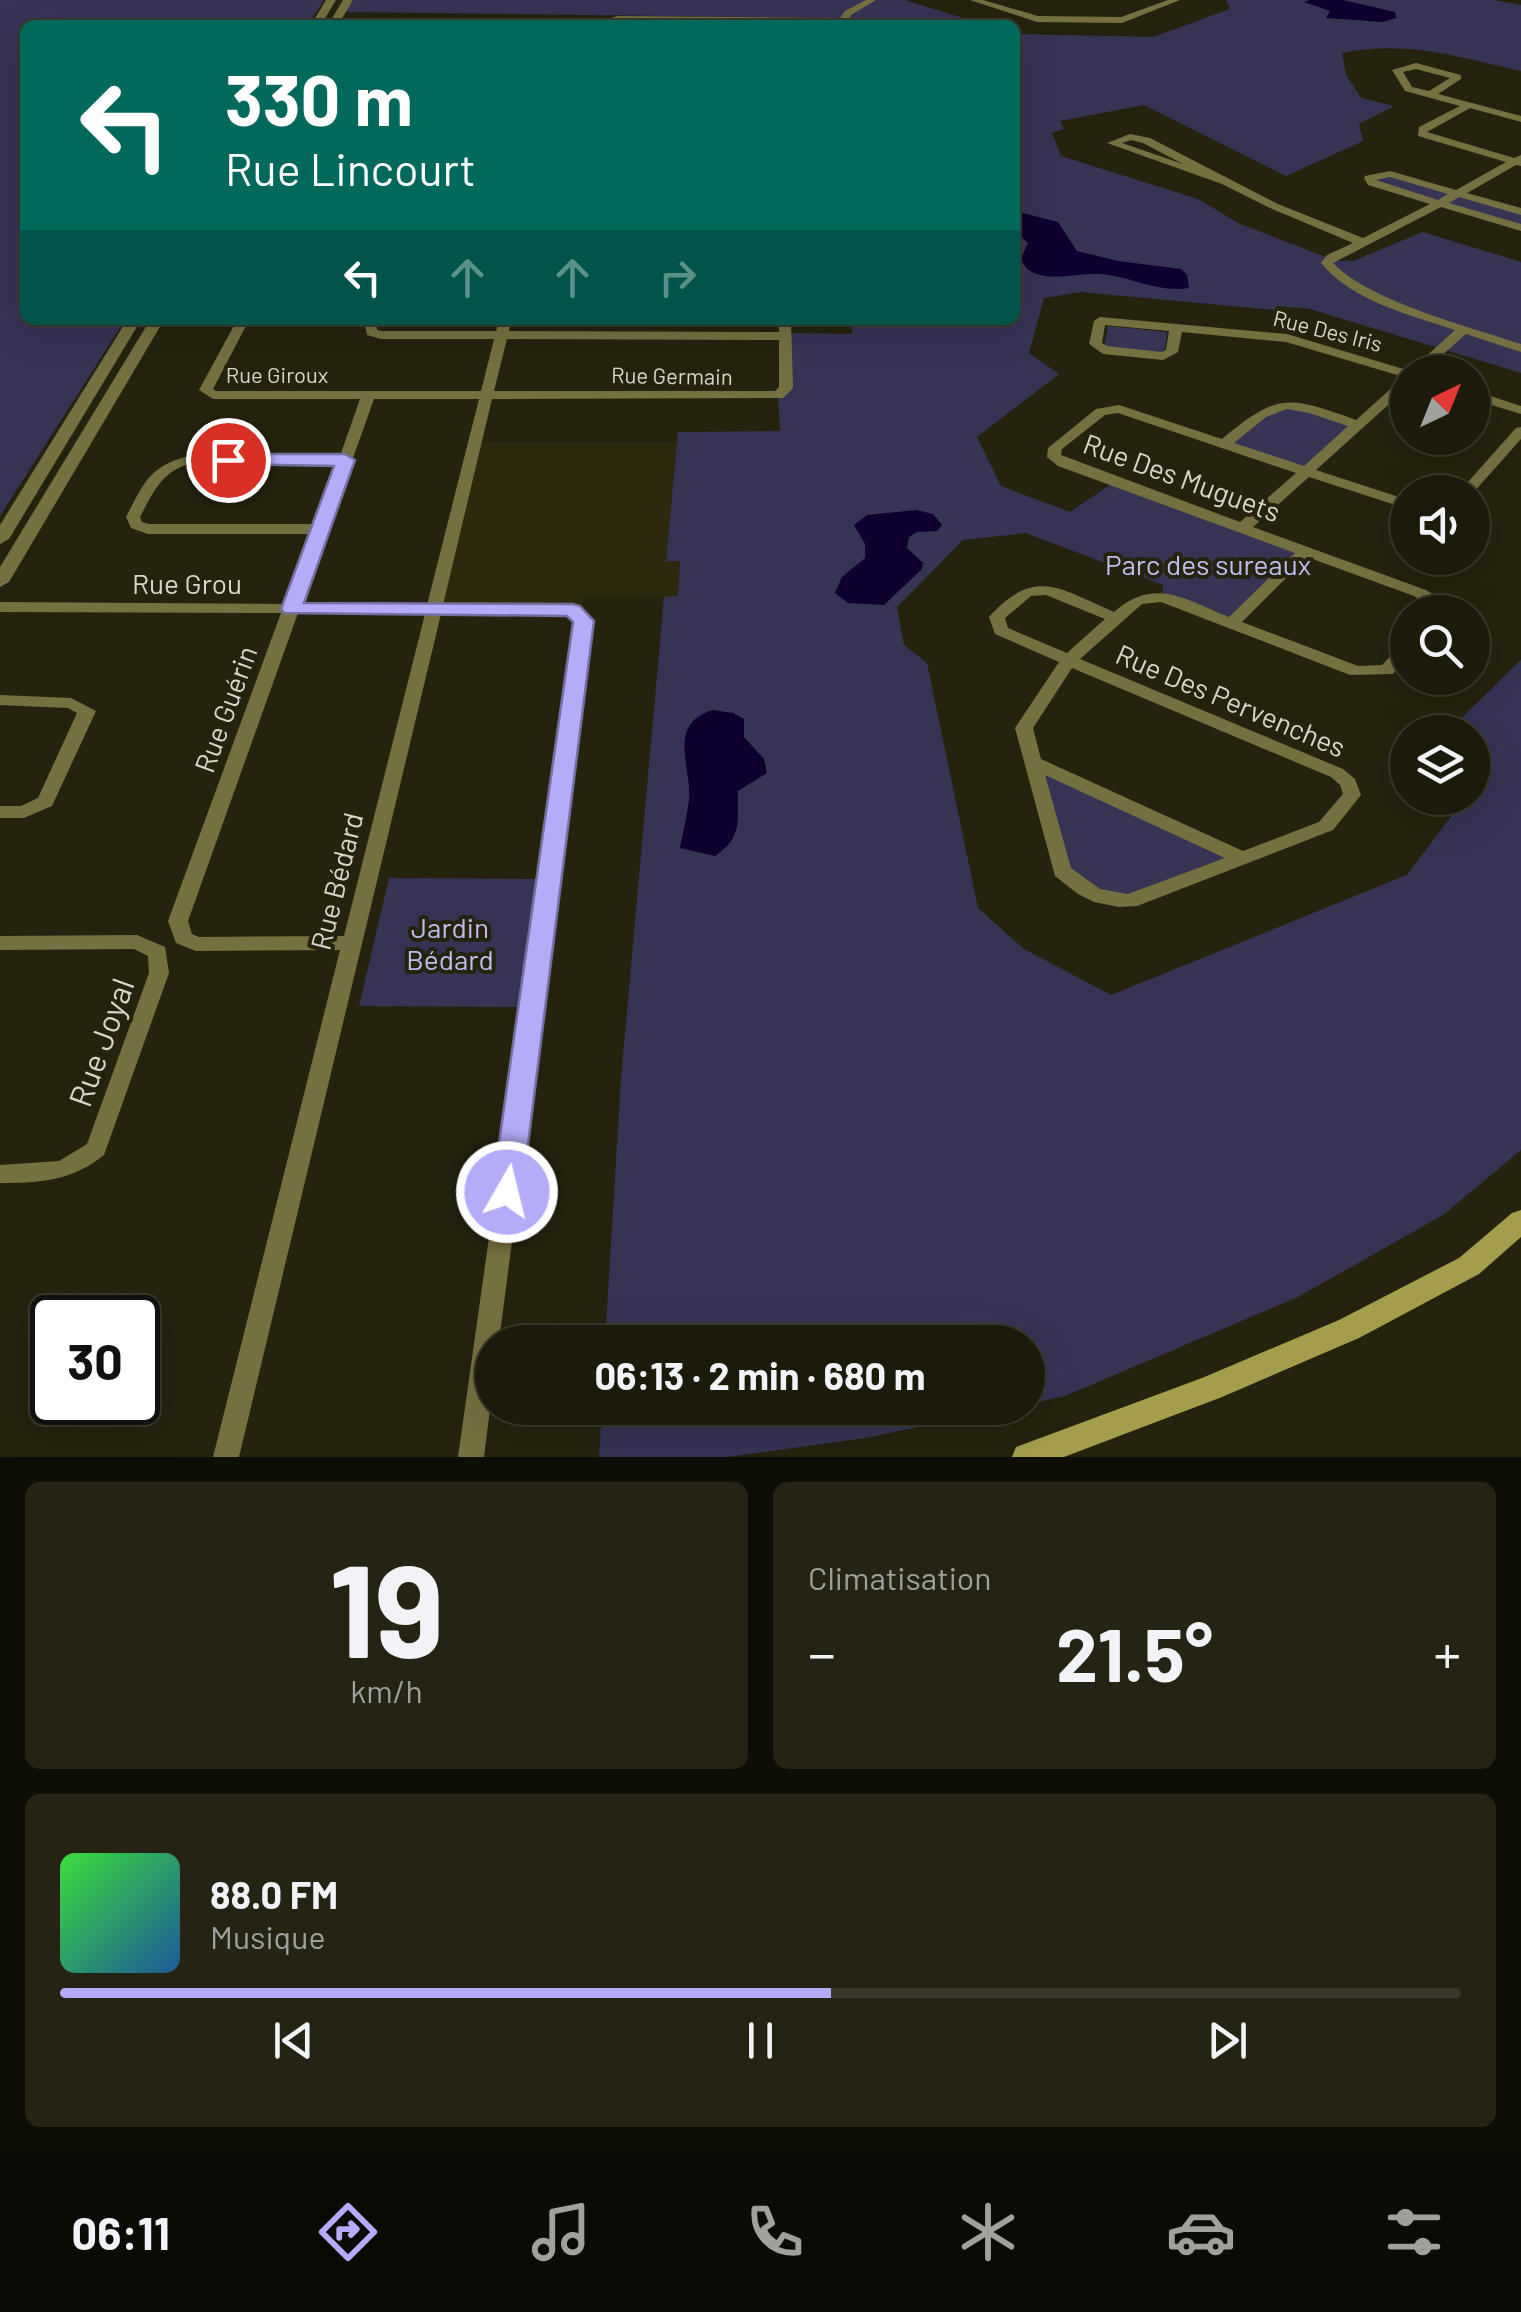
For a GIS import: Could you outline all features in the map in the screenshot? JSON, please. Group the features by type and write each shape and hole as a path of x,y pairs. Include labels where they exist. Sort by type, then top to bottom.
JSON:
{"main road":[{"path":"1027,1457 1212,1388 1349,1329 1470,1266 1521,1221"}],"street":[{"path":"845,20 857,6 872,0"},
{"path":"985,1 1037,19 1122,20 1176,0"},
{"path":"1430,95 1458,77 1416,66 1397,70 1403,85 1430,95 1521,119"},
{"path":"1470,105 1422,134 1519,161"},
{"path":"1225,181 1112,143 1130,136 1146,140 1225,181 1364,243"},
{"path":"1519,161 1327,263 1331,272 1378,297 1521,348"},
{"path":"1521,212 1390,174 1369,178 1372,183 1521,228"},
{"name":"Rue Des Iris","path":"1176,329 1172,352 1163,356 1103,350 1095,344 1100,321 1287,338 1390,371"},
{"path":"0,538 131,325"},
{"path":"0,582 154,325"},
{"name":"Rue Giroux","path":"240,325 206,390 214,395 369,394"},
{"path":"370,325 370,332 381,335 503,328 629,336 785,336"},
{"path":"629,336 630,325"},
{"path":"657,336 658,325"},
{"name":"Rue Germain","path":"487,393 778,395 786,388 784,325"},
{"name":"Rue Bédard","path":"226,1457 503,328"},
{"path":"1435,355 1465,328"},
{"path":"369,394 487,393"},
{"name":"Rue Guérin","path":"352,943 196,944 182,938 178,921 369,394"},
{"path":"1243,528 1390,394"},
{"path":"1490,400 1521,410"},
{"path":"1225,443 1270,406 1280,404 1293,404 1358,425"},
{"name":"Rue Des Muguets","path":"1307,471 1119,409 1101,412 1055,448 1054,457 1425,595"},
{"path":"1481,475 1521,431"},
{"path":"320,529 148,529 136,525 133,517 158,471 170,464 189,460 345,460"},
{"path":"1307,471 1390,499"},
{"path":"1305,551 1232,623 1356,671 1390,668"},
{"path":"1069,660 1001,631 997,617 1027,592 1048,590 1116,618"},
{"name":"Rue Des Pervenches","path":"1069,660 1337,773 1350,783 1352,795 1326,826 1130,901 1105,900 1079,887 1062,870 1024,728 1069,660 1138,600 1163,597 1232,623"},
{"name":"Rue Grou","path":"0,607 573,610 584,621 472,1457"},
{"path":"0,700 71,702 87,711 45,802 24,812 0,812"},
{"path":"1033,762 1242,858"},
{"name":"Rue Joyal","path":"0,943 137,942 158,952 159,973 96,1149 78,1165 57,1173 0,1174"}],"shaded area":[{"path":"1343,0 1395,12 1396,18 1383,22 1326,18 1330,11 1304,2"},
{"path":"1020,212 1058,222 1077,251 1181,269 1187,275 1189,288 1156,287 1102,274 1053,277 1034,273 1021,258 1028,243 1020,236"},
{"path":"475,442 677,442 666,560 680,561 678,597 583,597 580,614 434,610"},
{"path":"916,510 933,514 942,525 937,531 917,532 909,537 907,548 923,563 922,569 884,605 848,603 835,593 842,577 865,558 865,544 854,525 867,515"},
{"path":"713,710 744,719 744,737 764,759 767,773 738,791 734,835 715,856 680,848 689,800 686,736 699,716"}],"green space":[{"path":"0,0 324,0 311,20 20,20 20,325 122,325 0,516"},
{"path":"353,0 905,0 970,20 868,20 345,12"},
{"name":"Parc des sureaux","path":"1226,0 1494,0 1521,5 1521,71 1411,49 1342,53 1346,75 1361,98 1394,106 1359,124 1363,141 1286,176 1144,105 1060,121 1064,129 1052,133 1061,156 1198,199 1240,224 1336,261 1353,261 1423,232 1521,262 1521,373 1490,364 1490,355 1462,355 1310,309 1277,306 1275,310 1081,292 1044,298 1029,353 1059,374 977,437 1001,486 1070,512 1114,482 1305,551 1232,623 1163,597 1163,585 1026,533 963,540 897,607 904,645 927,663 978,908 1024,949 1111,995 1407,875 1452,815 1490,815 1490,715 1464,715 1485,695 1490,695 1490,690 1521,660 1521,1150 1443,1215 1298,1297 1065,1396 1045,1400 1045,1325 606,1325 621,1079 664,597 678,596 680,561 666,561 678,432 780,431 778,395 785,333 852,334 852,325 1020,325 1020,34 1153,37 1230,9"},
{"path":"1376,174 1390,174 1521,212 1521,228 1372,183"},
{"path":"1108,326 1167,332 1165,349 1160,353 1104,347"},
{"path":"1280,403 1358,425 1307,471 1225,443 1270,406"},
{"path":"1033,762 1242,858 1130,901 1105,901 1062,871"},
{"name":"Jardin Bédard","path":"389,878 536,879 517,1007 359,1006"},
{"path":"601,1425 929,1425 727,1457 599,1457"}],"route":[{"path":"228,460 345,460 291,609 573,610 584,621 507,1192"}]}
